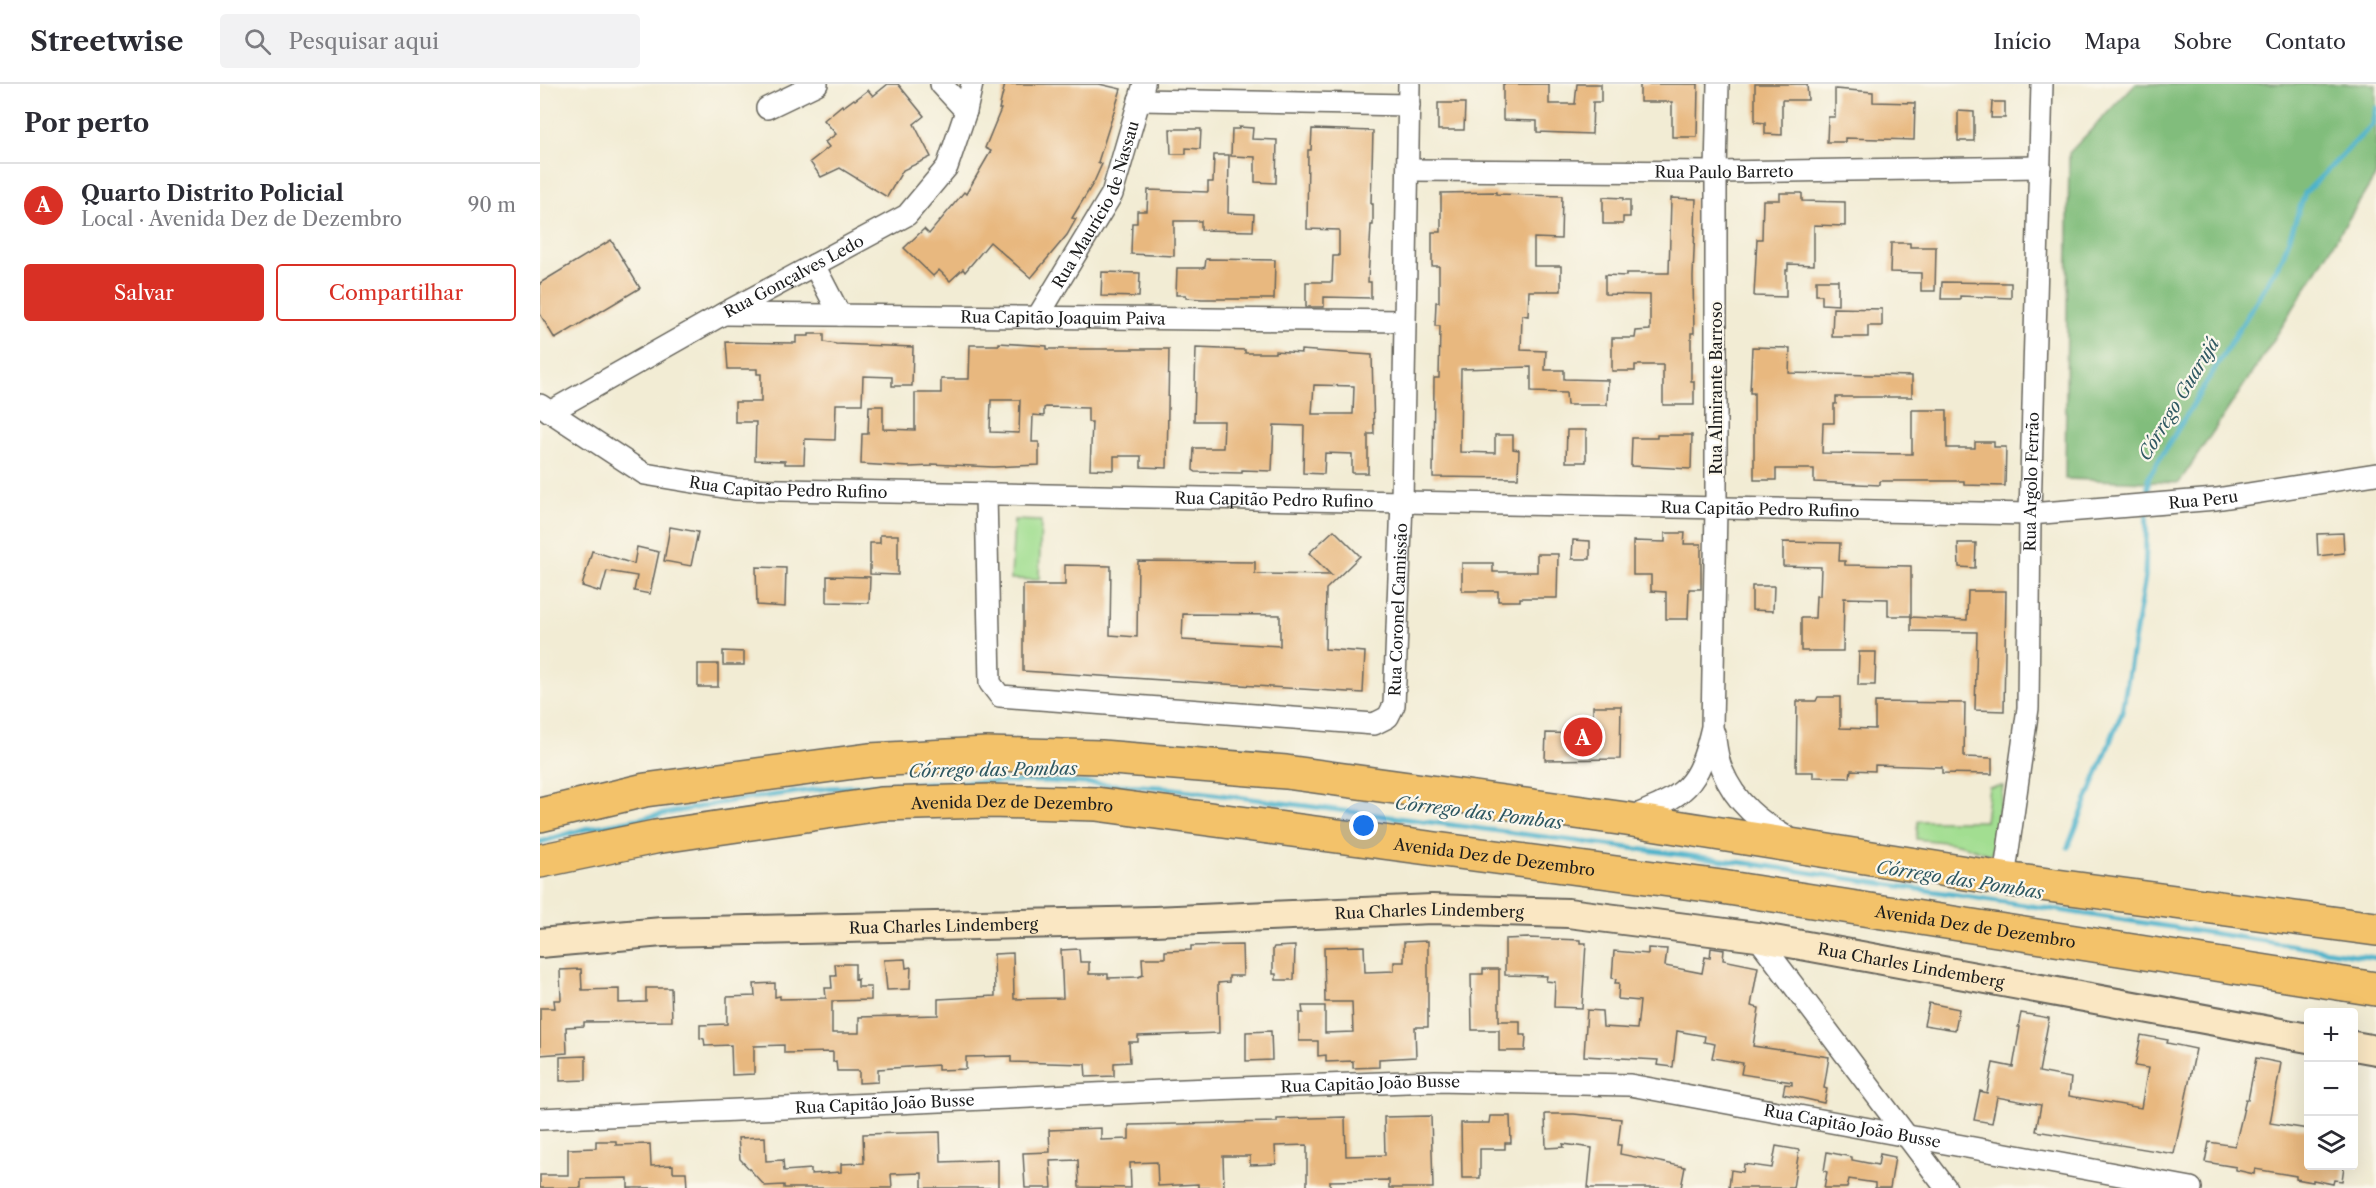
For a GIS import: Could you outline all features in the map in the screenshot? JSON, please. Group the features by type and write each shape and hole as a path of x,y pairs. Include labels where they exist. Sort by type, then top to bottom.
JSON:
{"highway":[{"path":"540,815 645,790 869,760 987,754 1101,757 1286,772 1626,819 2004,879 2376,929"},
{"name":"Avenida Dez de Dezembro","path":"540,861 655,837 881,804 990,801 1096,804 1722,887 2376,989"}],"street":[{"path":"767,108 817,84"},
{"path":"941,84 966,111"},
{"name":"Rua Gonçalves Ledo","path":"545,409 907,215 947,167 966,111 972,84"},
{"name":"Rua Coronel Camissão","path":"986,494 990,683 999,696 1374,724 1388,717 1394,705 1402,502 1409,84"},
{"name":"Rua Almirante Barroso","path":"1718,84 1716,508 1712,727 1721,769 1737,798 1761,822 1803,847"},
{"name":"Rua Argolo Ferrão","path":"2004,879 2028,708 2030,514 2042,84"},
{"path":"1142,92 1408,105"},
{"name":"Rua Maurício de Nassau","path":"1037,318 1112,194 1142,92"},
{"name":"Rua Paulo Barreto","path":"1408,170 1716,172 2040,167"},
{"path":"814,265 840,315"},
{"name":"Rua Capitão Joaquim Paiva","path":"723,314 1405,321"},
{"name":"Rua Capitão Pedro Rufino","path":"545,409 645,474 735,489 2030,514"},
{"name":"Rua Peru","path":"2030,514 2216,499 2376,474"},
{"name":"Rua Almirante Barroso","path":"1626,819 1664,804 1685,789 1702,766 1712,727"},
{"name":"Rua Charles Lindemberg","path":"540,942 662,932 1154,921 1432,909 1568,913 1757,937 2304,1037"},
{"path":"1757,937 1946,1188"},
{"path":"2358,1047 2376,1050"},
{"name":"Rua Capitão João Busse","path":"540,1119 1184,1090 1446,1081 1630,1085 2191,1188"}],"green space":[{"path":"2135,84 2376,84 2376,175 2268,349 2179,483 2065,479 2069,153"},
{"path":"1014,520 1041,521 1039,580 1011,579"},
{"path":"2003,786 1992,854 1953,843 1916,839 1918,821 1985,821 1989,787"}],"building":[{"path":"888,84 898,84 924,116 914,124 931,157 903,170 887,197 840,168 821,177 810,162 829,147 825,142 836,134 824,120 842,105 843,107 868,90 873,96"},
{"path":"1005,84 1099,84 1121,89 1098,162 1102,164 1072,218 1076,219 1067,235 1031,278 990,242 965,272 963,269 950,281 939,270 933,276 904,248 924,229 929,234 964,192 966,194 991,151 985,148 1001,109 999,109"},
{"path":"1503,84 1549,84 1549,104 1575,104 1577,84 1601,84 1601,102 1593,102 1592,134 1537,132 1537,121 1503,120"},
{"path":"1640,84 1698,84 1697,137 1672,137 1672,102 1640,102"},
{"path":"1755,84 1807,84 1808,100 1782,100 1782,135 1765,134 1765,123 1755,122"},
{"path":"1835,89 1873,92 1873,102 1915,103 1914,140 1845,138 1845,142 1827,142 1828,117 1835,117"},
{"path":"1992,102 2005,102 2005,118 1991,118"},
{"path":"1438,103 1465,103 1464,130 1438,130"},
{"path":"1958,111 1974,112 1974,141 1958,141"},
{"path":"1239,127 1253,128 1252,139 1277,140 1276,183 1255,182 1255,157 1231,156 1232,129 1239,129"},
{"path":"1170,129 1201,129 1200,149 1186,148 1186,154 1171,154"},
{"path":"1312,129 1373,131 1371,204 1373,204 1373,225 1371,225 1368,282 1371,282 1371,298 1324,297 1324,307 1306,307 1306,282 1332,282 1333,256 1339,256 1339,230 1307,229 1308,150 1311,150"},
{"path":"1214,155 1229,155 1228,213 1254,214 1253,231 1201,230 1201,221 1174,221 1174,256 1131,254 1132,223 1137,223 1137,211 1147,211 1148,190 1208,192 1208,182 1213,182"},
{"path":"1496,192 1496,194 1562,196 1561,239 1534,238 1534,266 1561,266 1561,291 1529,291 1528,316 1522,315 1521,350 1546,351 1545,370 1564,370 1564,379 1608,380 1607,405 1567,405 1566,393 1531,392 1531,367 1461,369 1460,452 1495,453 1495,435 1513,435 1513,449 1519,450 1518,478 1433,477 1434,378 1439,378 1440,326 1435,326 1436,302 1439,302 1439,266 1432,266 1432,232 1441,232 1441,193"},
{"path":"1780,193 1802,193 1802,201 1845,202 1845,226 1814,225 1814,265 1788,264 1786,297 1754,296 1757,239 1762,239 1763,200 1780,200"},
{"path":"1603,197 1630,200 1630,217 1623,217 1623,224 1603,224"},
{"path":"1671,198 1696,199 1693,277 1694,333 1691,333 1691,381 1694,381 1694,405 1663,405 1663,365 1635,365 1635,371 1612,371 1612,338 1635,338 1636,331 1650,330 1650,295 1605,294 1605,275 1669,273"},
{"path":"611,240 640,288 555,339 540,314 540,283"},
{"path":"1891,243 1910,243 1910,247 1936,247 1935,291 1921,291 1921,273 1890,272"},
{"path":"1206,259 1275,260 1274,299 1202,299 1176,295 1177,268 1202,268 1205,267"},
{"path":"1102,272 1140,273 1139,297 1101,296"},
{"path":"1816,280 1838,280 1838,305 1822,304 1822,295 1816,295"},
{"path":"1942,282 2011,283 2011,298 1960,296 1960,299 1941,299"},
{"path":"1833,308 1882,309 1882,326 1868,326 1868,337 1832,337"},
{"path":"809,334 824,334 824,342 836,344 913,347 912,386 892,386 892,377 863,376 862,404 836,404 835,440 805,439 804,464 755,460 756,422 735,422 735,402 761,402 761,374 757,374 757,369 728,369 726,342 796,343 796,336 809,336"},
{"path":"999,343 1047,346 1047,349 1169,349 1167,468 1141,467 1141,456 1114,456 1114,470 1090,469 1092,422 1088,422 1088,408 1046,407 1044,416 1033,415 1032,442 1039,442 1039,465 993,467 932,464 932,466 910,467 861,464 862,434 868,434 869,406 883,406 883,429 915,430 915,393 941,393 941,379 969,379 970,345 999,345","holes":["991,400 1020,400 1019,433 990,432"]},
{"path":"1752,347 1790,348 1789,373 1912,376 1912,397 1836,397 1834,423 1823,423 1822,453 1912,454 1912,410 1947,410 1947,448 1975,448 1975,442 1994,442 1994,447 2006,447 2005,486 1964,485 1964,481 1880,481 1880,485 1814,482 1814,469 1776,469 1776,480 1754,480 1754,393 1750,393"},
{"path":"1196,348 1245,350 1245,353 1275,353 1275,351 1301,353 1301,350 1372,355 1374,434 1368,434 1368,473 1352,473 1352,454 1325,453 1324,474 1303,473 1304,426 1274,425 1272,471 1196,472 1193,470 1194,448 1223,448 1224,421 1194,421","holes":["1314,385 1354,386 1353,414 1312,414"]},
{"path":"1567,430 1586,430 1586,462 1566,462"},
{"path":"1657,435 1692,435 1691,469 1631,466 1632,438 1657,438"},
{"path":"670,527 698,532 691,566 664,561"},
{"path":"1334,530 1360,556 1326,589 1325,649 1365,652 1363,693 1023,671 1023,585 1065,585 1065,565 1111,566 1110,635 1137,637 1138,561 1255,562 1255,574 1331,575 1309,553","holes":["1183,614 1280,615 1280,646 1182,640"]},
{"path":"1665,533 1685,533 1684,544 1701,544 1701,589 1689,589 1688,619 1666,619 1666,592 1651,591 1651,575 1633,575 1633,541 1665,542"},
{"path":"2343,533 2344,553 2318,556 2317,534"},
{"path":"880,535 898,535 898,575 870,574 870,543 880,543"},
{"path":"1573,540 1590,541 1590,559 1572,559"},
{"path":"1783,542 1840,543 1839,561 1845,561 1845,565 1911,566 1911,616 1888,616 1888,599 1844,598 1843,651 1801,651 1801,618 1815,618 1816,596 1820,596 1821,567 1783,566"},
{"path":"1958,543 1976,543 1975,568 1959,567"},
{"path":"637,547 659,552 650,594 634,591 637,576 607,571 601,592 582,586 592,551 634,564"},
{"path":"1537,554 1558,554 1557,598 1520,598 1520,601 1498,601 1498,591 1462,591 1462,563 1493,563 1493,572 1537,572"},
{"path":"756,567 786,568 785,607 757,605"},
{"path":"827,576 870,577 869,603 827,602"},
{"path":"1752,586 1774,586 1773,611 1752,610"},
{"path":"1968,591 2006,591 2004,711 1975,710 1977,632 1911,631 1911,617 1967,620"},
{"path":"723,651 744,652 744,665 723,665"},
{"path":"1859,652 1876,652 1875,685 1858,685"},
{"path":"698,664 718,664 718,687 698,687"},
{"path":"1818,697 1840,697 1840,728 1875,729 1875,702 1965,703 1964,757 1992,758 1992,774 1942,773 1942,767 1875,765 1875,771 1851,770 1850,778 1813,777 1813,772 1796,772 1797,701 1816,701"},
{"path":"1593,706 1621,706 1620,759 1545,760 1546,733 1593,734"},
{"path":"1505,939 1580,940 1580,943 1586,943 1582,1008 1554,1007 1555,982 1546,981 1547,976 1505,975"},
{"path":"1428,941 1428,1027 1415,1027 1416,1057 1379,1059 1379,1067 1353,1068 1353,1061 1326,1062 1326,1055 1318,1056 1318,1041 1299,1041 1299,1013 1303,1013 1302,1006 1325,1006 1325,1033 1353,1032 1352,1002 1325,1002 1324,947 1364,946 1365,972 1394,971 1394,962 1404,962 1404,942"},
{"path":"1242,945 1243,976 1229,976 1229,982 1218,983 1219,1033 1138,1036 1138,1042 1129,1042 1130,1062 1114,1063 1114,1076 1086,1077 1085,1064 1011,1062 1011,1056 966,1057 966,1069 938,1070 938,1065 878,1069 878,1082 859,1083 859,1071 837,1071 836,1061 833,1062 833,1052 784,1053 784,1045 754,1046 754,1074 732,1075 731,1045 705,1046 704,1039 700,1038 700,1025 727,1024 727,997 755,996 754,984 775,983 775,997 780,996 780,999 826,998 825,988 832,988 831,976 836,976 835,964 855,964 855,980 858,979 858,987 871,987 871,1000 832,1001 832,1033 859,1033 859,1017 938,1015 938,999 995,996 994,954 1013,953 1014,999 1063,998 1061,950 1079,949 1080,962 1089,962 1089,974 1108,974 1108,978 1143,975 1142,958 1165,958 1165,951 1191,950 1191,946"},
{"path":"1295,946 1294,980 1276,980 1276,974 1273,974 1274,947"},
{"path":"1648,948 1667,949 1665,966 1702,973 1705,957 1710,958 1711,948 1724,950 1723,960 1758,967 1751,1006 1759,1008 1753,1046 1829,1057 1824,1103 1783,1094 1785,1084 1792,1085 1792,1082 1741,1074 1743,1063 1712,1058 1715,1044 1704,1042 1705,1036 1677,1031 1673,1067 1657,1065 1658,1060 1584,1056 1587,1010 1602,1011 1603,1027 1637,1029 1640,1001 1618,999 1619,983 1615,983 1616,979 1612,978 1614,951 1648,954"},
{"path":"905,959 906,968 911,967 910,989 887,990 884,960"},
{"path":"581,969 582,990 619,989 619,1003 646,1002 646,988 671,988 672,1021 584,1022 584,1026 566,1027 567,1053 540,1055 540,1008 555,1008 554,1000 561,1000 560,970"},
{"path":"1483,969 1499,969 1499,1021 1520,1021 1520,1035 1526,1035 1525,1051 1499,1051 1499,1030 1472,1030 1471,974 1483,974"},
{"path":"1929,1003 1959,1009 1955,1030 1924,1025"},
{"path":"2021,1013 2049,1018 2039,1072 2071,1078 2069,1096 2141,1108 2148,1068 2135,1066 2141,1035 2168,1040 2167,1043 2196,1049 2174,1154 2036,1131 2041,1105 1997,1097 1992,1123 1974,1120 1980,1091 1987,1093 1993,1063 2013,1067"},
{"path":"1271,1031 1272,1060 1246,1061 1246,1032"},
{"path":"586,1056 586,1080 560,1081 560,1057"},
{"path":"2256,1058 2281,1063 2270,1123 2304,1128 2304,1170 2343,1170 2342,1181 2334,1180 2333,1184 2313,1180 2313,1182 2296,1179 2296,1176 2255,1169 2254,1174 2236,1170 2236,1167 2205,1162 2209,1142 2235,1146 2246,1099 2248,1100"},
{"path":"1545,1114 1574,1114 1621,1119 1618,1145 1621,1145 1620,1154 1685,1167 1681,1188 1588,1188 1592,1148 1563,1144 1564,1147 1546,1148"},
{"path":"1431,1116 1433,1188 1389,1188 1389,1180 1330,1181 1330,1188 1307,1188 1307,1145 1275,1146 1276,1164 1250,1165 1250,1156 1223,1156 1224,1188 1198,1188 1198,1184 1158,1186 1157,1162 1130,1163 1131,1188 1079,1187 1078,1160 1050,1161 1052,1188 1025,1188 1023,1153 1050,1152 1049,1130 1101,1128 1101,1140 1129,1139 1129,1125 1277,1122 1277,1119 1345,1117 1346,1156 1385,1155 1384,1117"},
{"path":"1490,1116 1510,1116 1511,1143 1505,1143 1505,1149 1480,1149 1480,1178 1462,1178 1461,1123 1489,1123"},
{"path":"940,1132 941,1162 998,1160 998,1188 922,1188 922,1173 891,1174 892,1188 765,1186 740,1159 738,1138 765,1137 766,1161 783,1160 784,1171 811,1169 811,1174 841,1172 841,1164 864,1163 863,1134"},
{"path":"596,1141 616,1141 616,1145 650,1144 651,1166 673,1165 673,1172 686,1172 687,1188 628,1188 628,1178 581,1179 581,1188 540,1188 540,1175 568,1175 568,1149 596,1148"},
{"path":"1776,1146 1799,1150 1793,1188 1729,1188 1731,1170 1743,1172 1744,1164 1772,1168"},
{"path":"1827,1152 1878,1165 1880,1154 1895,1157 1890,1188 1875,1188 1875,1183 1849,1179 1847,1188 1824,1188"}],"waterway":[{"name":"Córrego Guarujá","path":"2148,499 2148,478 2282,259 2305,193 2372,125 2376,108"},
{"name":"Córrego Guarujá","path":"2068,847 2122,712 2145,577 2147,508"},
{"name":"Córrego das Pombas","path":"540,842 585,829 731,801 827,788 920,783 1042,781 1160,787 1753,864 2376,958"}],"place":[{"name":"Quarto Distrito Policial","path":"1583,737"}]}
